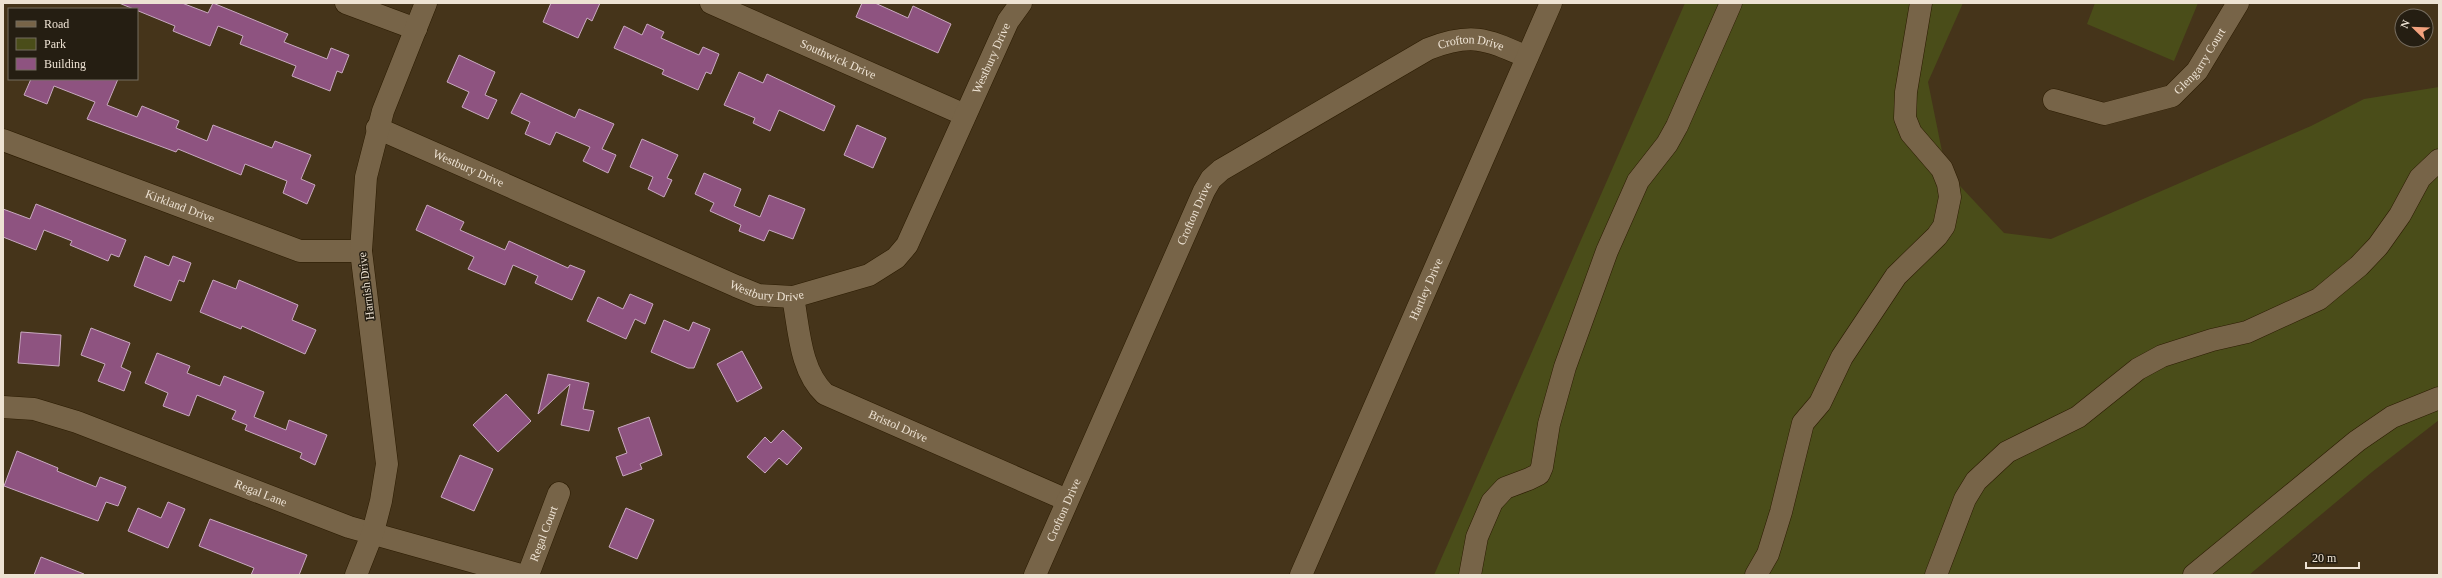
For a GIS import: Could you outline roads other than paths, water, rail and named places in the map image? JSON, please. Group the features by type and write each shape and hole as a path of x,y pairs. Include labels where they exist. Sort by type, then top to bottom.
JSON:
{"street":[{"path":"346,3 416,30"},
{"name":"Harnish Drive","path":"356,575 373,532 381,501 387,464 361,251 366,177 377,128 426,3"},
{"name":"Southwick Drive","path":"711,3 964,115"},
{"name":"Westbury Drive","path":"377,128 736,286 758,294 793,297 869,275 896,258 907,245 964,115 1008,21 1021,3"},
{"name":"Hartley Drive","path":"1301,575 1551,3"},
{"path":"1470,575 1477,536 1492,502 1505,488 1528,480 1539,474 1542,467 1549,424 1564,367 1606,251 1638,181 1667,144 1677,126 1731,3"},
{"path":"1756,575 1768,554 1777,525 1803,423 1820,403 1842,356 1896,276 1937,236 1944,226 1950,197 1948,184 1942,169 1910,133 1905,118 1906,92 1921,3"},
{"name":"Glengarry Court","path":"2054,100 2104,114 2172,96 2197,71 2238,3"},
{"name":"Crofton Drive","path":"1035,575 1200,198 1211,179 1221,170 1428,48 1451,40 1472,38 1527,57"},
{"name":"Kirkland Drive","path":"3,140 300,251 361,251"},
{"path":"1936,575 1965,499 1976,481 2007,452 2078,417 2138,369 2162,356 2212,340 2247,332 2319,299 2359,266 2378,246 2400,214 2420,178 2439,160"},
{"name":"Bristol Drive","path":"793,297 807,367 811,379 825,394 1067,500"},
{"path":"2194,575 2357,440 2392,417 2439,398"},
{"name":"Regal Lane","path":"3,407 34,409 77,422 349,527 373,532 397,542 520,575"},
{"name":"Regal Court","path":"528,575 559,494"}]}
